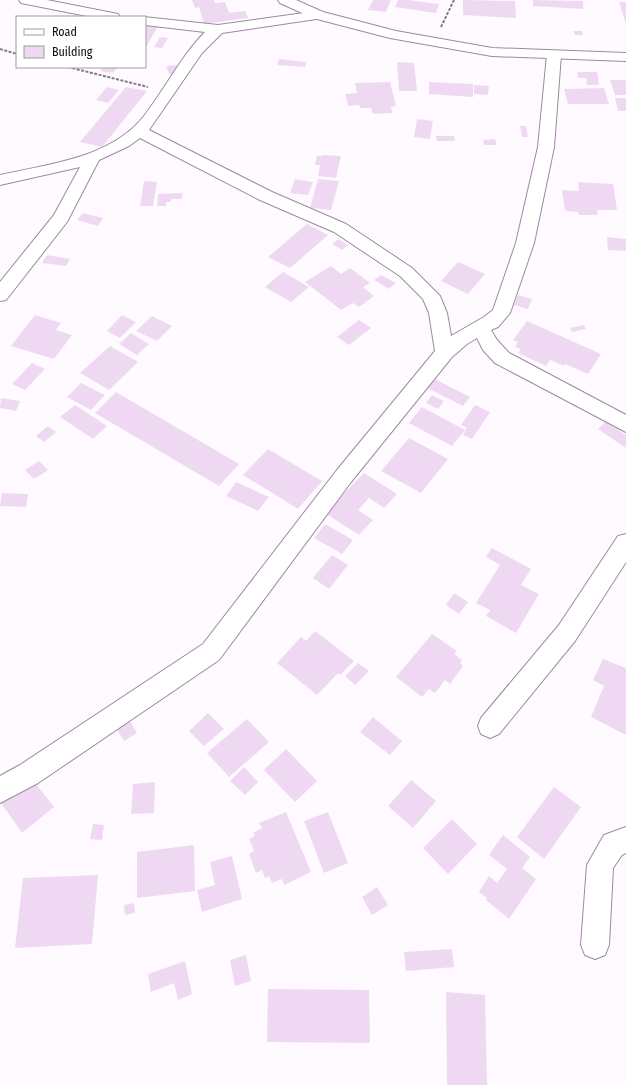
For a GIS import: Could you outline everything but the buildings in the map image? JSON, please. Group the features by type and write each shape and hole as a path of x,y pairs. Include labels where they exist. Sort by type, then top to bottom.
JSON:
{"street":[{"path":"26,0 108,16"},
{"path":"285,0 318,15 395,35 492,52 626,57"},
{"path":"146,21 218,29 318,15"},
{"path":"0,180 93,157 117,145 138,131 168,92 207,36 218,29"},
{"path":"0,790 29,774 211,652 270,576 344,476 445,352 460,339 491,322 501,313 526,243 546,146 554,55"},
{"path":"138,131 266,196 340,228 406,272 431,296 438,313 445,352"},
{"path":"0,295 60,218 93,157"},
{"path":"480,328 490,345 502,358 626,424"},
{"path":"490,726 567,633 625,548"},
{"path":"595,946 600,865 613,844 626,840"}],"path":[{"path":"434,42 454,0"},
{"path":"0,49 16,54"},
{"path":"72,68 168,92"}]}
